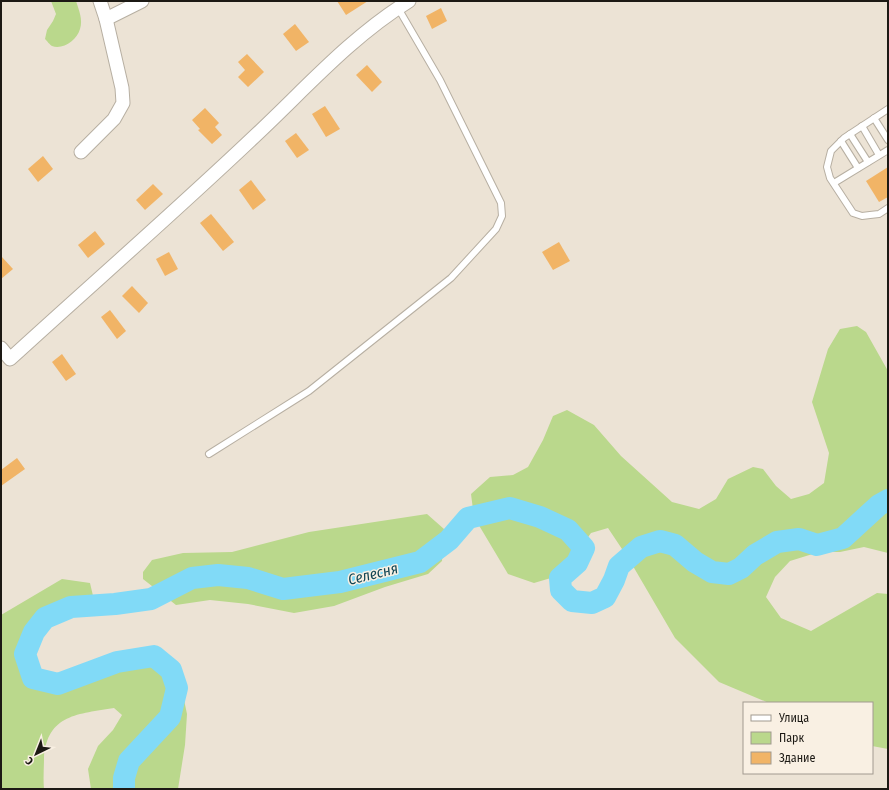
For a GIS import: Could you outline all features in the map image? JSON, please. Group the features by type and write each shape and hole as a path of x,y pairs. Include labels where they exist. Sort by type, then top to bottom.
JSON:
{"street":[{"path":"81,152 114,119 123,103 122,88 106,19 100,1"},
{"path":"106,19 142,1"},
{"path":"1,348 10,359 251,140 333,60 363,34 409,1"}],"lane":[{"path":"209,454 309,391 451,278 496,229 502,216 501,203 440,80 398,8"},
{"path":"888,108 841,141 831,151 827,167 830,178 853,213 862,216 879,214 888,208"},
{"path":"874,118 888,140"},
{"path":"862,126 879,156"},
{"path":"850,134 868,162"},
{"path":"841,141 858,168"},
{"path":"834,183 888,150"}],"green space":[{"path":"51,1 76,1 80,15 81,26 76,37 61,47 52,46 45,39 47,30 56,14"},
{"path":"857,326 866,332 888,371 888,553 864,547 840,552 819,552 790,561 775,577 766,597 781,618 811,631 877,593 888,594 888,749 873,746 873,702 767,702 719,682 675,638 630,561 608,528 591,533 561,575 534,583 508,574 474,517 471,494 490,477 513,475 528,467 543,440 553,416 567,410 594,425 621,456 672,502 699,509 716,499 728,479 753,467 763,469 776,486 791,499 809,494 824,483 829,453 812,402 828,349 840,329"},
{"path":"427,514 444,529 442,561 428,574 385,587 334,606 294,613 248,604 210,600 176,605 143,579 143,572 152,560 183,553 232,552 309,532"},
{"path":"62,579 90,583 94,600 71,607 46,618 34,632 25,654 33,678 58,684 117,662 154,656 171,670 183,695 187,714 185,745 178,789 91,789 88,769 98,746 113,730 122,715 114,708 77,715 58,724 51,732 46,743 44,758 44,789 1,789 1,615"}],"building":[{"path":"337,1 368,1 346,15"},
{"path":"441,8 447,21 432,29 426,16"},
{"path":"295,24 309,42 296,51 283,34"},
{"path":"247,54 264,72 248,87 238,77 245,70 238,62"},
{"path":"367,65 382,82 372,92 356,75"},
{"path":"325,106 340,129 326,137 312,114"},
{"path":"205,108 219,123 215,127 222,135 212,144 198,130 200,129 192,120"},
{"path":"296,133 309,150 297,158 285,141"},
{"path":"43,156 53,169 38,182 28,169"},
{"path":"888,167 888,197 879,202 866,181"},
{"path":"251,180 266,200 253,210 239,190"},
{"path":"153,184 163,194 145,210 136,200"},
{"path":"211,214 234,242 223,251 200,223"},
{"path":"95,231 105,244 88,258 78,245"},
{"path":"559,242 570,261 553,270 542,252"},
{"path":"169,252 178,269 165,276 156,259"},
{"path":"1,256 13,269 1,279"},
{"path":"132,286 148,303 139,313 122,296"},
{"path":"110,310 126,331 117,339 101,317"},
{"path":"62,354 76,374 66,381 52,362"},
{"path":"17,458 25,469 1,486 1,470"}],"waterway":[{"name":"Селесня","path":"124,789 124,778 129,761 170,717 177,688 171,670 154,656 117,662 58,684 33,678 25,654 34,632 45,618 71,607 115,604 151,599 192,578 218,575 248,578 283,589 340,582 420,562 449,540 468,518 510,508 540,517 568,530 584,548 577,563 560,578 561,590 572,601 592,603 605,597 614,580 619,566 641,547 660,541 675,545 695,562 712,572 729,574 741,568 755,555 777,542 799,539 817,545 843,538 879,505 888,500"}]}
